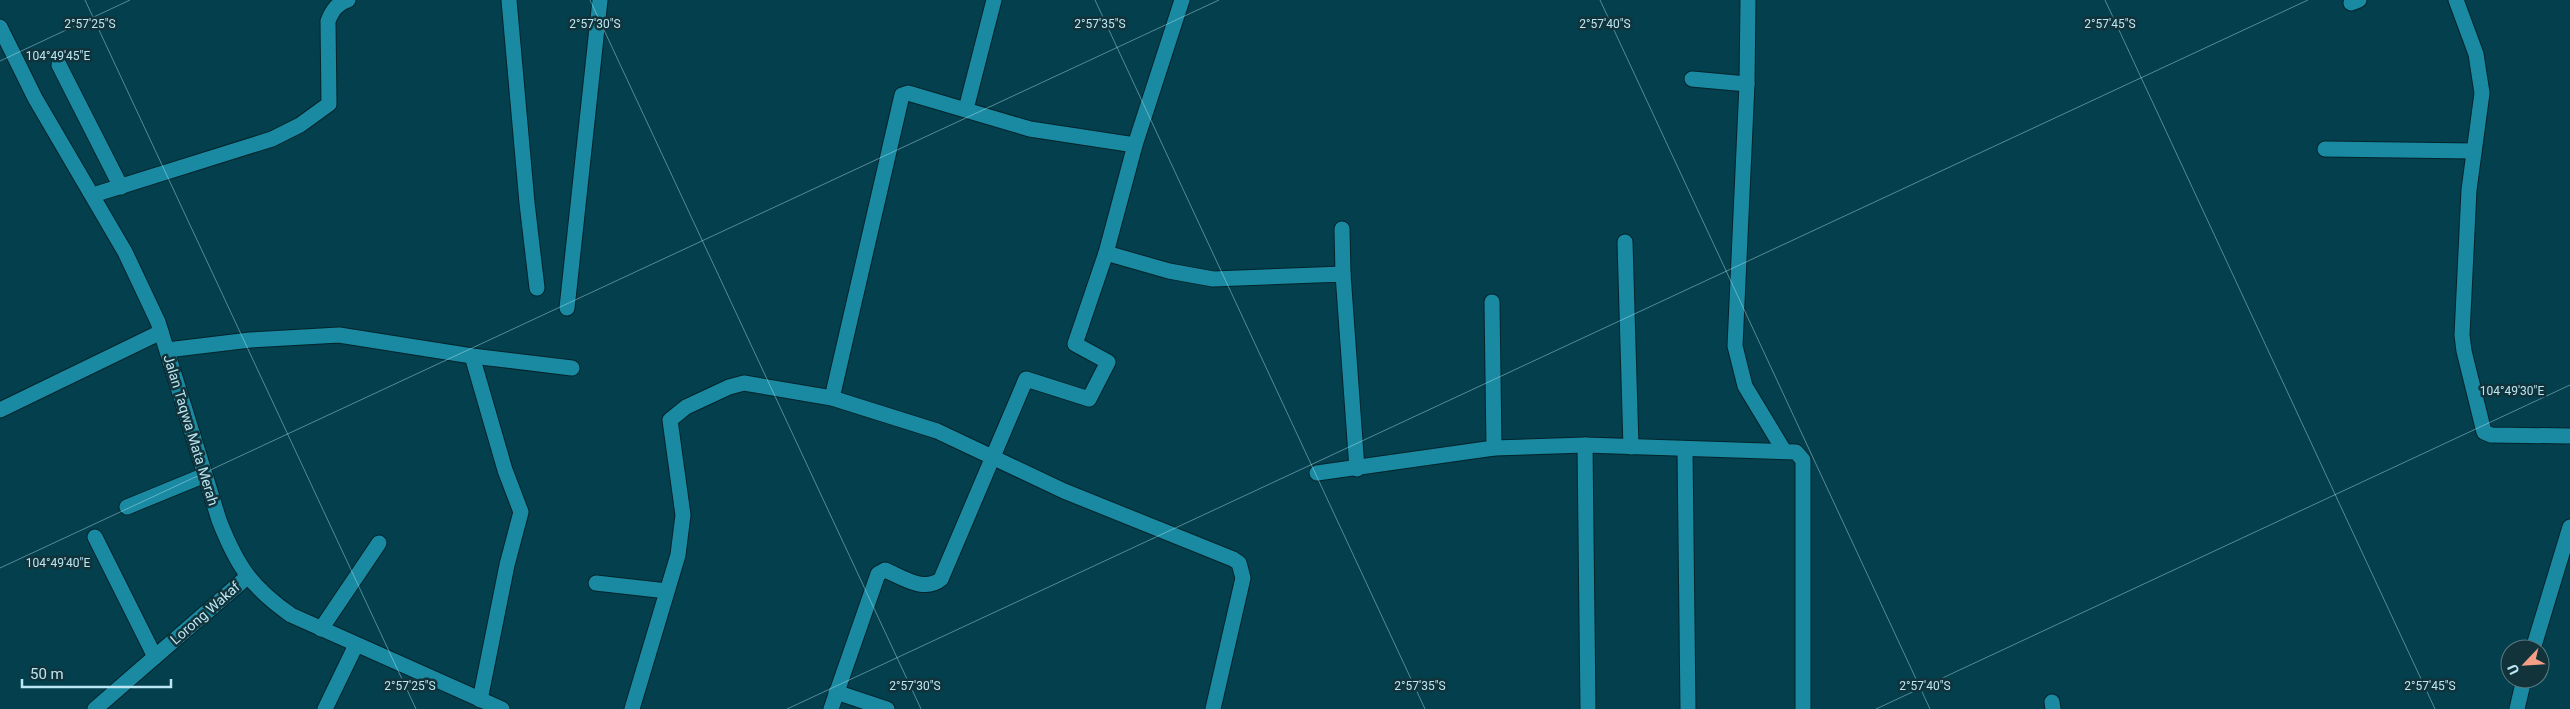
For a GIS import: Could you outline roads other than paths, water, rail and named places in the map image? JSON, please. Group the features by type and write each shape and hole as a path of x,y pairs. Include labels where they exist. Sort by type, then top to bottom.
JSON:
{"street":[{"path":"93,195 272,139 300,125 329,104 328,21 333,10 342,2 348,0"},
{"path":"509,0 527,204 537,288"},
{"path":"567,308 600,0"},
{"path":"966,109 994,0"},
{"path":"831,709 878,574 885,570 921,585 932,584 941,579 1026,379 1090,399 1108,362 1075,344 1106,253 1135,145 1182,0"},
{"path":"1748,0 1747,84 1735,346 1745,386 1783,449"},
{"path":"2456,0 2473,45 2480,74 2482,93 2466,234 2462,334 2464,351 2484,432 2492,435 2570,436"},
{"name":"Jalan Taqwa Mata Merah","path":"0,27 35,98 125,252 161,332 230,549 247,577 268,599 292,615 502,709"},
{"path":"59,65 121,187"},
{"path":"1692,79 1747,84"},
{"path":"832,398 901,97 908,93 1030,129 1135,145"},
{"path":"2325,149 2474,151"},
{"path":"1342,229 1343,274 1358,469"},
{"path":"1625,242 1631,447"},
{"path":"1106,253 1168,271 1213,279 1343,274"},
{"path":"1492,302 1494,448"},
{"path":"0,410 161,332"},
{"path":"167,350 250,340 339,335 472,356 572,368"},
{"path":"472,356 505,470 521,512 506,565 480,700"},
{"path":"632,709 678,555 682,515 669,423 670,418 686,407 729,387 744,383 832,398 936,431 1064,491 1234,559 1242,571 1242,584 1213,709"},
{"path":"1317,473 1358,469 1494,448 1585,445 1685,450 1783,449 1796,452 1803,460 1802,709"},
{"path":"1585,445 1588,709"},
{"path":"1685,450 1688,709"},
{"path":"127,508 205,475"},
{"path":"2536,639 2570,528"},
{"path":"95,537 155,657"},
{"path":"321,628 379,543"},
{"name":"Lorong Wakaf","path":"95,709 247,577"},
{"path":"596,583 667,592"},
{"path":"325,709 356,645"},
{"path":"2517,709 2522,689"},
{"path":"836,692 887,709"}]}
